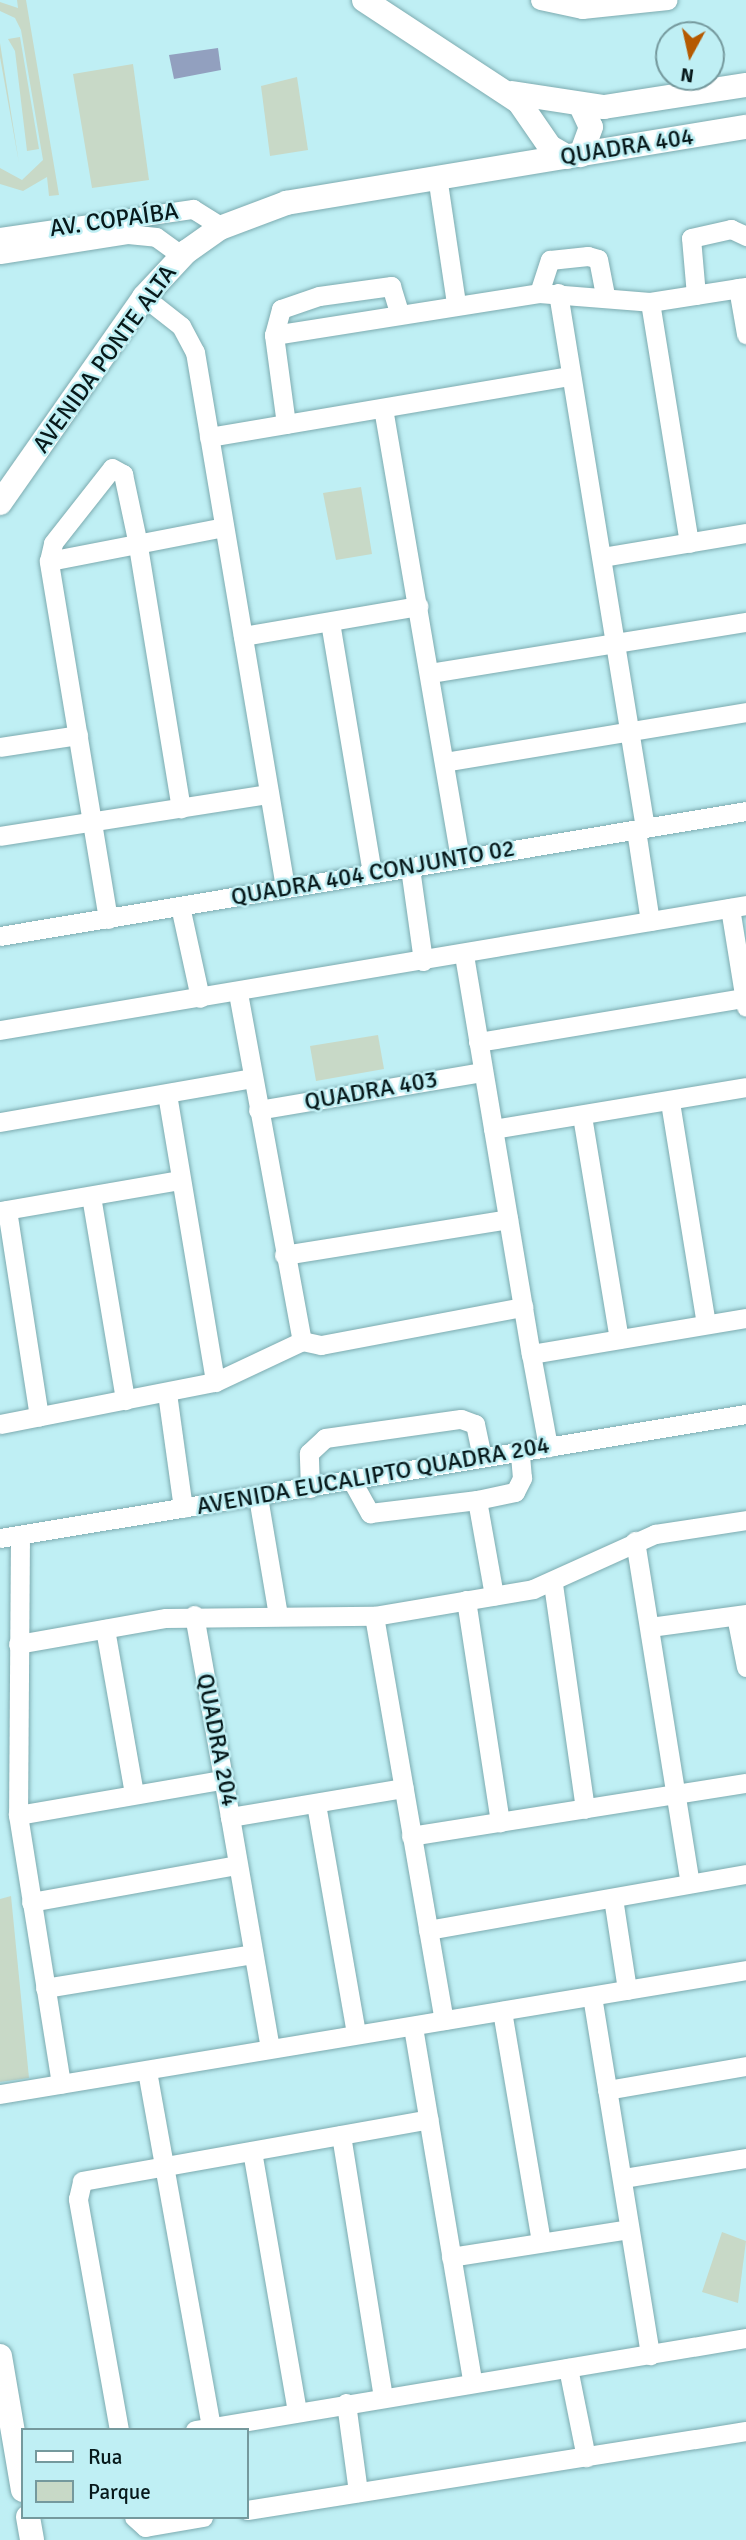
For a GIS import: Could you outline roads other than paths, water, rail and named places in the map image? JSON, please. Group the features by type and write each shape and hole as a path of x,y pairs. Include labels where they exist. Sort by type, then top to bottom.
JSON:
{"main road":[{"path":"363,0 503,90 530,112 540,130 574,156 591,127 574,105"},
{"path":"503,90 574,105 634,105 746,85"},
{"path":"508,167 530,150 540,130 574,105"},
{"name":"QUADRA 404","path":"508,167 746,127"},
{"name":"AVENIDA PONTE ALTA","path":"0,503 144,297 182,256 222,228 286,203 437,176 508,167"},
{"path":"0,2356 20,2454"},
{"path":"28,2519 32,2540"}],"street":[{"path":"540,0 582,9 668,0"},
{"path":"437,176 456,303"},
{"name":"AV. COPAÍBA","path":"0,237 193,209 222,228"},
{"path":"696,295 691,238 732,229 746,236"},
{"name":"AV. COPAÍBA","path":"0,254 128,233 156,237 182,256"},
{"path":"605,296 598,259 588,256 550,260 549,293 571,376 631,732 650,921"},
{"path":"286,424 274,335 281,309 319,296 391,286 399,312"},
{"path":"274,335 456,303 549,293 650,302 742,287 746,334"},
{"path":"144,297 191,341 285,887"},
{"path":"650,302 689,543"},
{"path":"209,437 571,376"},
{"path":"383,408 460,858"},
{"path":"108,919 49,561 53,543 112,468 123,474 137,540 181,808"},
{"path":"49,561 137,540 225,527"},
{"path":"602,557 746,533"},
{"path":"243,636 418,606"},
{"path":"330,622 372,873"},
{"path":"430,673 746,622"},
{"path":"444,762 746,712"},
{"path":"0,747 78,735"},
{"path":"0,836 269,794"},
{"name":"QUADRA 404 CONJUNTO 02","path":"0,936 746,811"},
{"path":"410,868 423,961"},
{"path":"180,906 200,998"},
{"path":"0,1030 238,993 738,907 745,1003 478,1042"},
{"path":"464,955 548,1447"},
{"path":"238,993 284,1255 302,1341"},
{"name":"QUADRA 403","path":"258,1110 483,1072"},
{"path":"0,1122 253,1079"},
{"path":"493,1129 670,1102 746,1087"},
{"path":"167,1094 215,1382"},
{"path":"670,1102 706,1324"},
{"path":"582,1116 619,1339"},
{"path":"39,1417 4,1210 180,1180"},
{"path":"91,1196 125,1400"},
{"path":"284,1255 508,1219"},
{"path":"0,1424 215,1382 302,1341 321,1345 523,1307"},
{"path":"531,1354 746,1318"},
{"path":"167,1393 183,1508"},
{"name":"AVENIDA EUCALIPTO QUADRA 204","path":"0,1538 746,1414"},
{"path":"310,1488 309,1453 325,1438 461,1419 475,1424 482,1457"},
{"path":"352,1481 370,1513 477,1500 515,1492 522,1478 520,1452"},
{"path":"258,1497 278,1615"},
{"path":"477,1500 494,1595"},
{"path":"18,1644 194,1615 374,1616 553,1584 635,1541 746,1520"},
{"path":"20,1535 18,1815 61,2084"},
{"path":"635,1541 690,1883"},
{"path":"553,1584 585,1809"},
{"path":"466,1600 500,1822"},
{"name":"QUADRA 204","path":"194,1615 220,1780 230,1818 404,1788"},
{"path":"650,1627 741,1615 746,1667"},
{"path":"374,1616 444,2020"},
{"path":"105,1629 134,1793"},
{"path":"18,1815 220,1780"},
{"path":"411,1836 746,1783"},
{"path":"316,1804 356,2034"},
{"path":"230,1818 270,2048"},
{"path":"31,1902 237,1865"},
{"path":"428,1930 746,1874"},
{"path":"612,1898 627,1990"},
{"path":"45,1988 252,1954"},
{"path":"0,2094 746,1970"},
{"path":"592,1996 650,2355"},
{"path":"502,2011 541,2242"},
{"path":"413,2027 472,2381"},
{"path":"607,2090 746,2066"},
{"path":"147,2071 164,2164 203,2428 472,2381 746,2338"},
{"path":"119,2428 79,2189 88,2176 252,2151 429,2119"},
{"path":"341,2135 383,2397"},
{"path":"252,2151 297,2412"},
{"path":"623,2178 746,2158"},
{"path":"451,2257 629,2229"},
{"path":"568,2368 586,2457"},
{"path":"346,2403 358,2492"},
{"path":"248,2510 746,2431"},
{"path":"136,2519 145,2527 191,2519"}],"water":[{"path":"218,48 221,70 174,79 169,55"}]}
